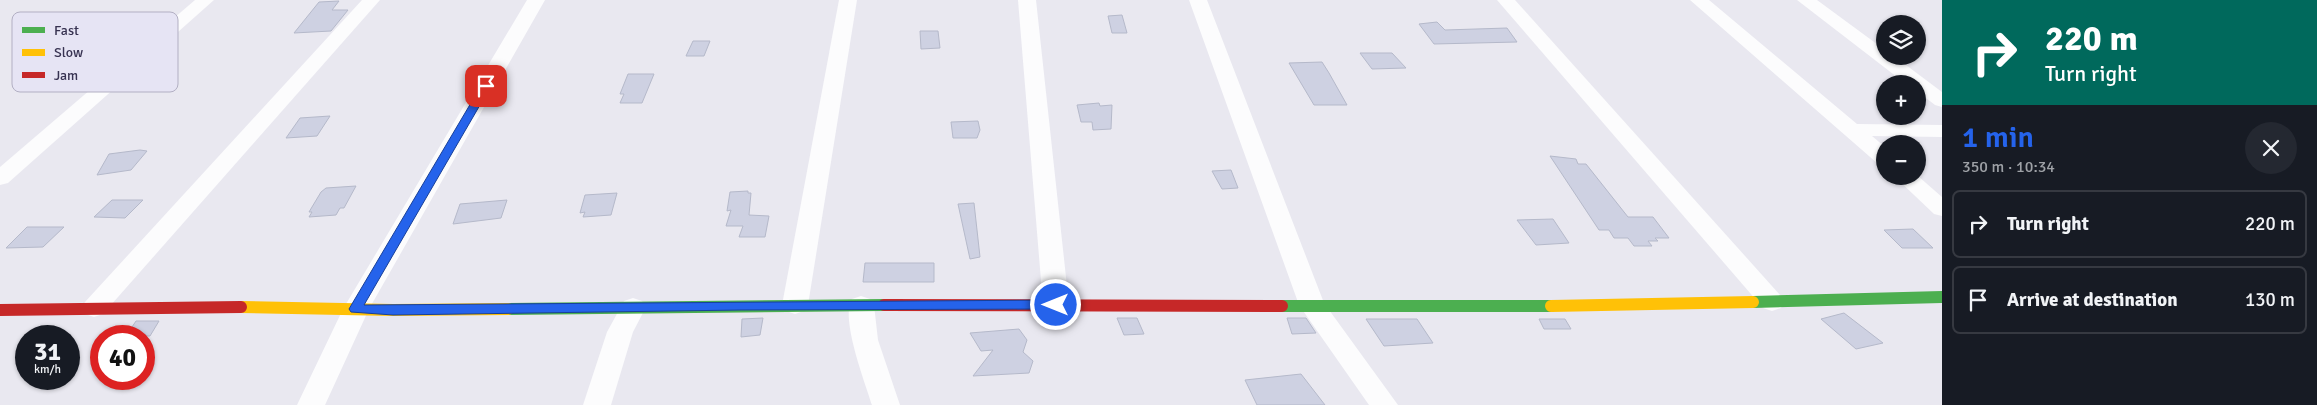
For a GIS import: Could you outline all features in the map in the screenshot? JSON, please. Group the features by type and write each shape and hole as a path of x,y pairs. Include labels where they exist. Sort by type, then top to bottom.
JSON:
{"street":[{"path":"178,23 205,0"},
{"path":"94,308 371,0"},
{"path":"311,405 356,309 536,0"},
{"path":"795,305 848,0"},
{"path":"1027,0 1056,305"},
{"path":"1198,0 1312,305 1384,405"},
{"path":"1506,0 1772,302"},
{"path":"1699,0 1876,150"},
{"path":"1806,0 1942,101"},
{"path":"5,170 96,92"},
{"path":"1853,130 1942,131"},
{"path":"1915,185 1942,209"},
{"path":"0,310 256,307 393,310 795,305 1611,306 1942,297"},
{"path":"861,305 865,340 886,405"},
{"path":"597,405 620,332 633,306"}],"building":[{"path":"339,1 332,10 348,10 331,31 294,33 319,2"},
{"path":"1122,15 1127,33 1112,33 1108,16"},
{"path":"1437,22 1445,30 1507,28 1517,42 1434,44 1419,24"},
{"path":"920,31 938,31 940,48 921,49"},
{"path":"693,41 710,41 704,56 686,56"},
{"path":"1360,53 1392,53 1406,68 1372,69"},
{"path":"1322,62 1347,105 1314,105 1289,63"},
{"path":"628,74 654,74 642,103 620,103 624,94 620,94"},
{"path":"1099,103 1100,106 1112,105 1111,129 1093,130 1092,122 1081,122 1077,105"},
{"path":"330,116 317,136 286,138 300,118"},
{"path":"978,121 980,130 977,138 953,138 951,122"},
{"path":"140,150 147,151 131,170 97,175 109,154"},
{"path":"1550,156 1576,159 1578,164 1586,164 1628,217 1653,217 1669,238 1655,238 1658,241 1648,241 1652,246 1634,246 1628,238 1614,238 1609,230 1599,230"},
{"path":"1231,170 1238,188 1222,189 1212,171"},
{"path":"356,186 344,208 340,208 336,215 309,217 312,212 309,212 321,192 326,188"},
{"path":"748,191 748,193 751,193 749,215 769,216 765,237 739,237 743,226 726,226 731,210 727,211 730,192"},
{"path":"617,193 611,215 583,217 585,212 580,213 585,195"},
{"path":"112,200 143,200 125,218 94,217"},
{"path":"507,200 501,218 453,224 460,204"},
{"path":"974,203 980,257 970,259 958,204"},
{"path":"1553,219 1569,243 1536,245 1517,220"},
{"path":"27,227 64,227 43,247 6,248"},
{"path":"1913,229 1933,248 1902,248 1884,230"},
{"path":"865,263 934,263 934,282 863,282"},
{"path":"1844,313 1883,343 1856,349 1821,319"},
{"path":"763,318 760,335 741,337 742,319"},
{"path":"1117,318 1137,318 1144,334 1124,335"},
{"path":"1287,318 1306,318 1316,333 1292,334"},
{"path":"1366,319 1417,319 1433,343 1384,346"},
{"path":"1539,319 1565,319 1571,329 1544,329"},
{"path":"136,321 159,321 155,328 155,325 133,325"},
{"path":"1019,329 1027,340 1023,352 1033,361 1029,373 973,376 993,350 981,351 970,333"},
{"path":"1301,374 1325,405 1257,405 1245,380"}],"traffic: fast":[{"path":"1753,302 1942,297"},
{"path":"508,309 884,305"},
{"path":"1282,306 1551,306"}],"traffic: slow":[{"path":"1551,306 1753,302"},
{"path":"241,307 393,310 508,309"}],"traffic: jam":[{"path":"884,305 1282,306"},
{"path":"0,310 241,307"}],"route":[{"path":"486,86 356,309 1056,305"}]}
